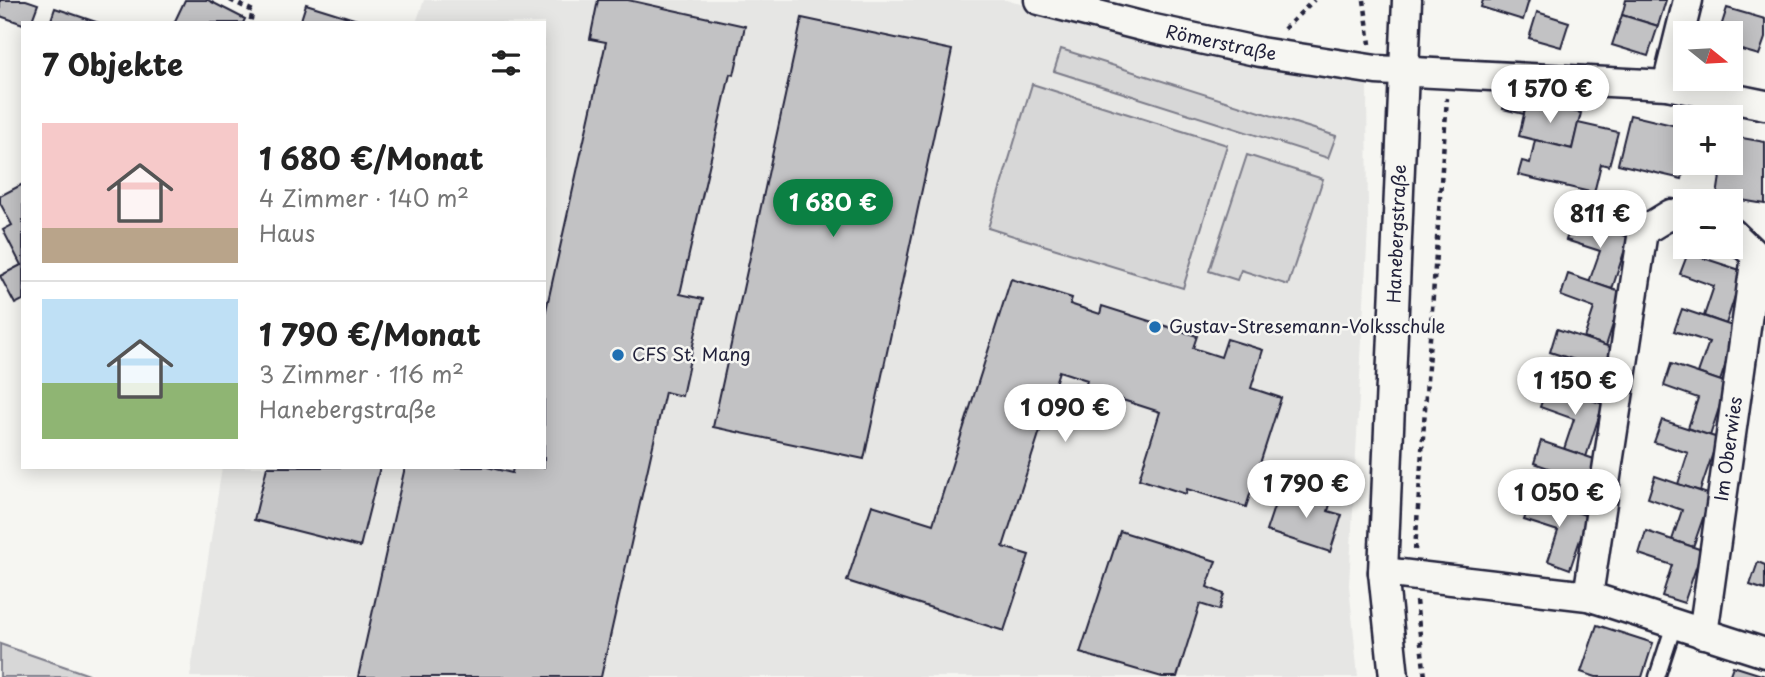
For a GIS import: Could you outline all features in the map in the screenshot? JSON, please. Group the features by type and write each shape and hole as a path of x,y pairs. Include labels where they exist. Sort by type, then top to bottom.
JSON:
{"street":[{"name":"Römerstraße","path":"1039,0 1144,27 1260,52 1376,70 1667,85 1765,105"},
{"name":"Hanebergstraße","path":"1394,677 1383,572 1407,0"},
{"path":"1667,85 1688,0"},
{"path":"1588,596 1643,231 1673,215"},
{"name":"Im Oberwies","path":"1703,634 1756,256 1743,244"},
{"path":"1383,572 1588,596 1765,653"}],"lane":[{"path":"1657,677 1674,625"}],"path":[{"path":"230,0 253,12 251,21"},
{"path":"1260,52 1314,0"},
{"path":"1364,0 1367,33 1376,70"},
{"path":"1424,677 1413,577 1448,88"}],"shaded area":[{"path":"424,0 1006,0 1141,38 1367,79 1368,227 1349,585 1358,677 190,677 222,469 546,469 546,21 417,21"},
{"path":"1061,49 1336,136 1328,158 1054,71"},
{"path":"1032,84 1227,145 1183,288 988,228"},
{"path":"1247,155 1323,179 1288,285 1241,270 1237,280 1209,271"},
{"path":"0,644 95,677 0,677"}],"building":[{"path":"0,0 26,0 38,4 32,21 21,21 21,23 0,16"},
{"path":"185,0 208,0 245,19 244,21 175,21"},
{"name":"CFS St. Mang","path":"598,0 628,0 745,26 734,75 730,74 680,294 703,299 682,396 665,392 601,677 358,677 405,469 495,469 512,473 513,469 546,469 546,310 606,42 590,39"},
{"path":"1483,0 1529,0 1523,20 1481,7"},
{"path":"1626,0 1666,0 1658,26 1622,15"},
{"path":"306,4 361,21 301,21"},
{"path":"55,8 93,21 51,21"},
{"path":"1727,8 1765,19 1765,38 1759,55 1743,50 1743,21 1723,21"},
{"path":"1537,12 1569,22 1561,47 1529,38"},
{"path":"1622,15 1658,26 1648,56 1612,45"},
{"path":"802,18 952,50 864,459 713,427"},
{"path":"1508,88 1529,93 1524,114 1503,109"},
{"path":"1527,101 1581,113 1572,149 1519,136"},
{"path":"1630,115 1673,125 1673,175 1683,175 1682,179 1618,164"},
{"path":"1578,123 1618,132 1609,166 1601,164 1594,193 1518,175 1522,161 1530,163 1535,140 1572,149"},
{"path":"1743,138 1765,142 1765,204 1743,200 1743,189 1718,189 1720,175 1743,175"},
{"path":"21,185 21,265 3,230 12,225 0,203 0,196"},
{"path":"1573,218 1629,237 1612,289 1589,282 1600,251 1566,240"},
{"path":"1686,259 1706,259 1743,271 1726,324 1704,316 1714,286 1680,274"},
{"path":"21,265 21,301 15,304 0,276"},
{"path":"1568,274 1623,293 1606,346 1584,338 1594,308 1561,296"},
{"path":"1011,279 1072,298 1070,304 1100,314 1102,306 1197,336 1193,348 1221,357 1227,339 1263,350 1251,388 1281,398 1246,507 1187,489 1186,494 1139,479 1160,412 1085,388 1087,380 1059,371 1003,547 1029,555 1004,631 847,581 872,505 933,524"},
{"path":"1682,309 1738,328 1720,381 1698,373 1709,342 1674,331"},
{"path":"1557,329 1613,348 1595,401 1573,394 1584,363 1550,352"},
{"path":"1671,364 1727,383 1710,436 1688,428 1698,398 1664,386"},
{"path":"1548,385 1603,404 1586,457 1564,449 1574,419 1540,407"},
{"path":"1662,420 1718,438 1700,491 1678,484 1688,453 1654,442"},
{"path":"1541,441 1597,460 1579,513 1557,506 1568,475 1534,463"},
{"path":"267,469 380,469 360,547 254,520"},
{"path":"1655,476 1711,495 1693,547 1672,540 1682,510 1648,498"},
{"path":"1303,489 1332,498 1328,511 1342,515 1330,552 1266,531 1278,495 1299,502"},
{"path":"1532,497 1588,516 1570,569 1548,561 1558,531 1524,520"},
{"path":"1120,531 1216,561 1207,587 1224,594 1219,610 1200,604 1177,677 1162,677 1080,653"},
{"path":"1646,531 1702,550 1684,603 1662,596 1672,565 1639,554"},
{"path":"1758,562 1765,565 1765,590 1750,585"},
{"path":"1597,625 1653,643 1642,677 1596,677 1581,672"},
{"path":"1733,666 1765,676 1765,677 1729,677"}],"place":[{"name":"Gustav-Stresemann-Volksschule","path":"1155,327"},
{"name":"CFS St. Mang","path":"618,355"}]}
